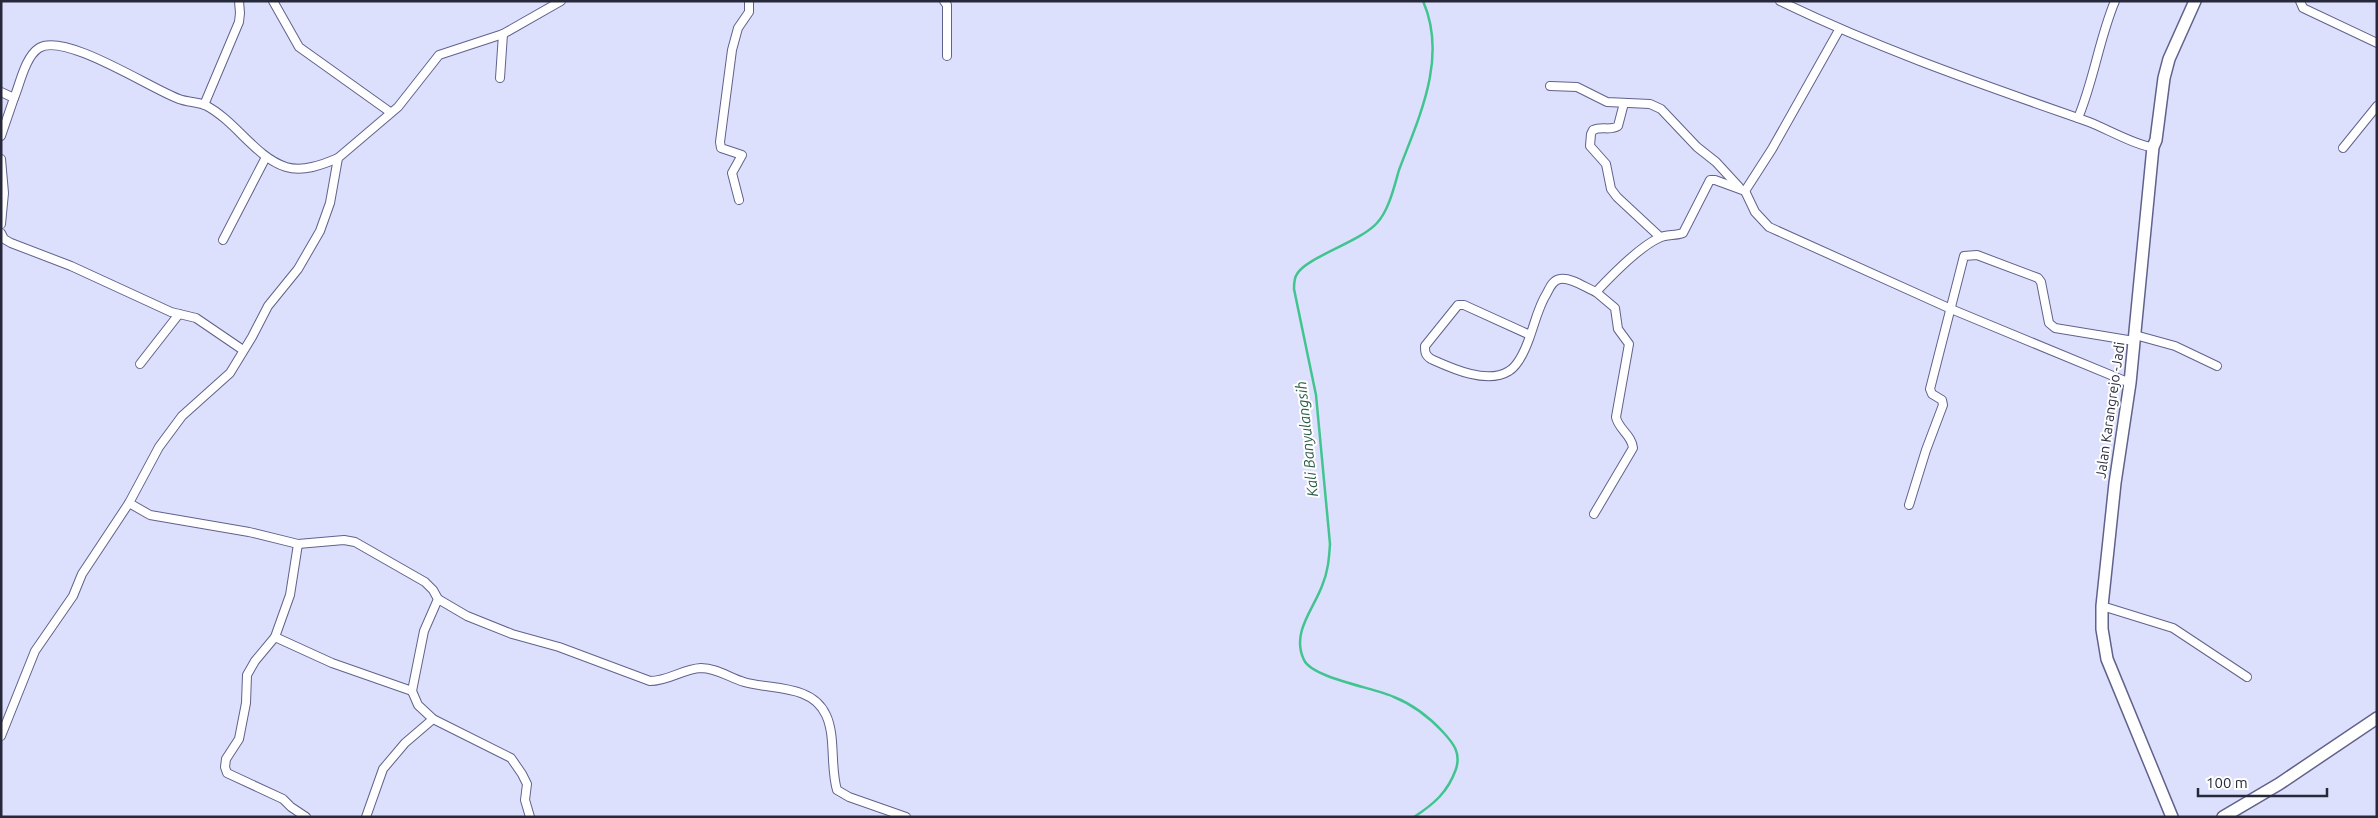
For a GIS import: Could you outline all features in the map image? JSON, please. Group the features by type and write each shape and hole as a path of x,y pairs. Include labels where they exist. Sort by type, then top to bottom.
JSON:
{"street":[{"path":"204,105 239,22 238,1"},
{"path":"273,1 299,47 390,112"},
{"path":"1,136 32,54 44,46 50,45 77,50 178,99 204,105 237,127 266,157 287,167 304,168 322,165 338,158 398,107 439,55 503,34 560,1"},
{"path":"739,200 732,173 742,155 721,148 720,142 732,50 738,28 748,12 749,1"},
{"path":"944,1 947,5 947,56"},
{"path":"1780,1 1839,30 1892,52 2078,118 2153,147"},
{"path":"2078,118 2090,90 2096,62 2115,1"},
{"name":"Jalan Karangrejo -Jadi","path":"2172,817 2107,659 2102,629 2102,606 2115,482 2135,338 2153,147 2156,140 2164,78 2169,59 2195,1"},
{"path":"2300,1 2303,8 2377,42"},
{"path":"1742,190 1772,149 1839,30"},
{"path":"500,78 503,34"},
{"path":"1550,86 1577,87 1607,102 1650,104 1661,109 1742,190 1755,212 1769,227 1951,309 2130,383"},
{"path":"1,92 14,98"},
{"path":"1624,103 1618,126 1612,129 1602,128 1594,130 1590,138 1590,146 1606,164 1611,189 1617,197 1660,237"},
{"path":"2343,148 2377,106"},
{"path":"223,240 266,157"},
{"path":"1,736 35,651 73,596 82,574 129,503 159,448 182,416 230,373 252,338 268,306 298,268 320,231 330,203 338,158"},
{"path":"1,159 4,193 1,224"},
{"path":"1596,292 1612,275 1660,237 1684,232 1710,180 1742,190"},
{"path":"1,233 4,239 11,243 71,266 179,314 196,318 243,350"},
{"path":"1909,505 1926,450 1944,405 1942,400 1932,394 1930,389 1944,339 1946,320 1951,309 1964,256 1977,255 2038,278 2042,282 2049,323 2056,328 2135,338 2175,346 2217,366"},
{"path":"1530,335 1464,305 1458,305 1425,346 1425,351 1427,356 1443,364 1480,376 1495,376 1508,371 1520,359 1530,335 1545,296 1554,282 1561,279 1596,292 1615,308 1618,329 1629,344 1616,417 1617,422 1632,442 1633,448 1629,459 1594,514"},
{"path":"140,364 179,314"},
{"path":"129,503 150,515 249,532 298,544 344,540 355,542 425,582 438,599 467,616 503,630 559,647 650,681 662,681 685,670 703,668 722,672 742,682 798,691 812,698 827,716 837,790 849,797 906,817"},
{"path":"298,544 290,596 275,637 255,661 247,675 246,704 239,739 226,759 225,767 227,772 283,798 291,807 306,817"},
{"path":"438,599 424,631 412,691 418,704 433,719 510,758 522,774 526,784 525,800 530,817"},
{"path":"2102,606 2173,628 2247,677"},
{"path":"275,637 332,663 412,691"},
{"path":"2223,817 2279,784 2377,718"},
{"path":"366,817 382,769 405,743 433,719"}],"waterway":[{"name":"Kali Banyulangsih","path":"1414,817 1434,802 1449,784 1456,769 1458,758 1456,749 1447,736 1427,716 1415,708 1401,700 1319,672 1309,666 1304,660 1301,650 1300,640 1305,622 1326,576 1330,544 1316,395 1294,289 1294,281 1297,274 1311,262 1369,230 1381,218 1388,205 1422,108 1432,66 1433,44 1430,22 1423,1"}]}
